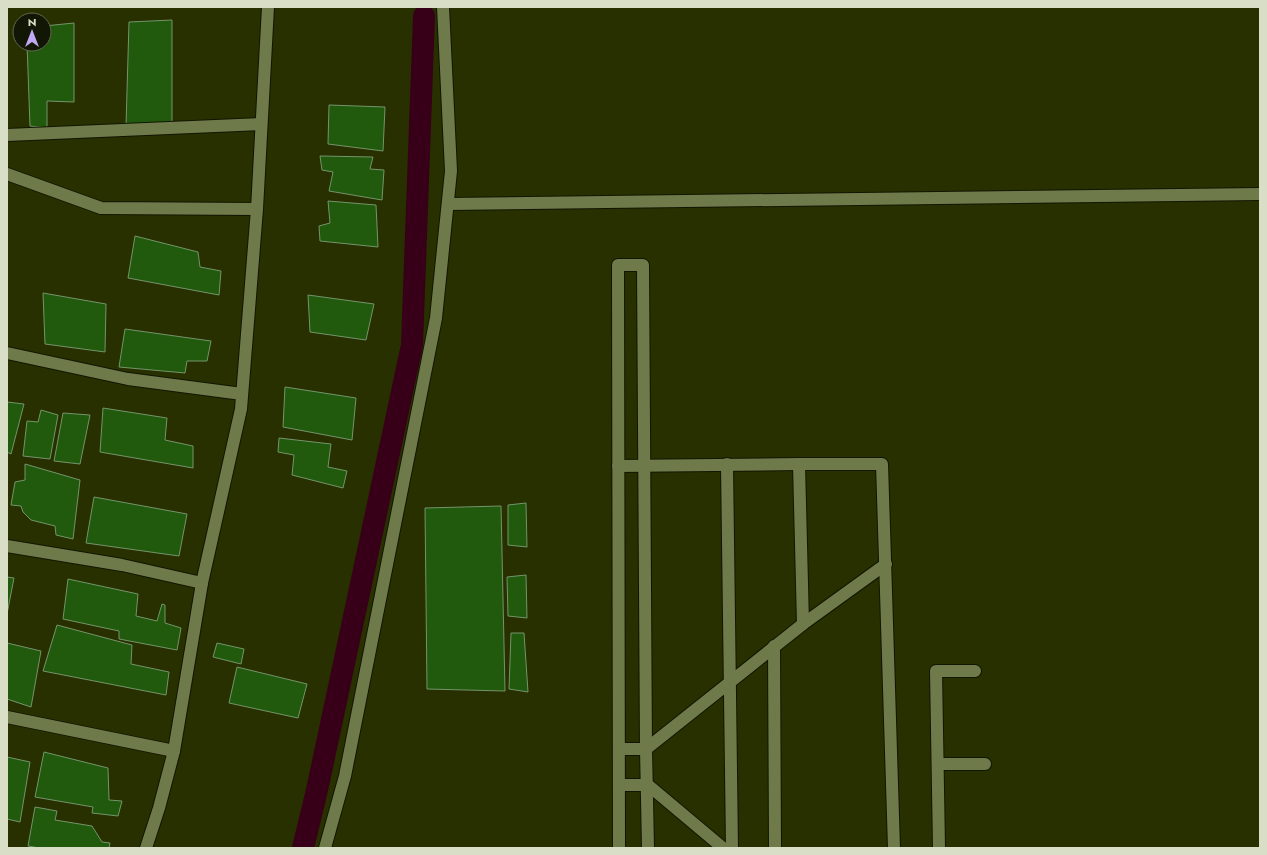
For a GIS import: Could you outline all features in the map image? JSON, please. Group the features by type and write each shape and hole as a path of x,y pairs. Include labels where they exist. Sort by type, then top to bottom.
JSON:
{"street":[{"path":"146,848 159,808 174,751 202,583 240,409 257,209 268,7"},
{"path":"325,848 345,776 436,318 452,171 443,7"},
{"path":"7,135 261,124"},
{"path":"7,174 101,208 257,209"},
{"path":"448,204 1260,194"},
{"path":"619,848 618,265 643,265 648,848"},
{"path":"7,353 128,379 242,394"},
{"path":"727,464 732,848"},
{"path":"799,464 803,624"},
{"path":"618,466 882,464 894,848"},
{"path":"7,546 122,565 202,583"},
{"path":"619,749 646,749 774,646 886,564"},
{"path":"774,646 775,848"},
{"path":"939,848 936,671 975,671"},
{"path":"7,717 174,751"},
{"path":"938,764 985,764"},
{"path":"619,784 648,785 723,848"}],"building":[{"path":"172,20 172,122 126,126 129,22"},
{"path":"74,23 74,102 47,101 47,128 30,126 27,52 52,52 52,25"},
{"path":"329,105 385,107 383,151 328,144"},
{"path":"320,156 373,157 370,169 384,170 382,200 329,191 333,172 322,170"},
{"path":"328,201 376,205 378,247 320,241 319,226 330,223"},
{"path":"135,236 198,252 200,267 221,271 219,295 128,278"},
{"path":"43,293 106,304 105,352 45,344"},
{"path":"308,295 374,304 366,340 310,332"},
{"path":"125,329 211,341 207,361 187,361 185,373 119,367"},
{"path":"285,387 356,398 352,440 283,427"},
{"path":"7,402 24,404 11,454 7,452"},
{"path":"103,408 167,418 165,440 193,446 193,468 100,452"},
{"path":"41,410 58,415 50,459 23,456 27,421 38,422"},
{"path":"63,413 90,415 80,464 54,461"},
{"path":"279,438 331,444 328,467 347,471 343,488 292,475 294,455 278,452"},
{"path":"25,464 80,480 73,539 56,535 55,526 31,520 23,512 21,506 11,505 15,482 25,480"},
{"path":"94,497 187,514 179,556 86,543"},
{"path":"526,503 527,547 508,545 508,505"},
{"path":"501,506 505,691 427,689 425,508"},
{"path":"526,575 527,618 508,616 507,577"},
{"path":"7,577 14,578 7,614"},
{"path":"68,579 138,594 136,616 157,621 162,604 165,605 165,623 181,628 177,650 119,639 119,631 63,619"},
{"path":"57,625 132,645 131,664 169,672 166,695 43,671"},
{"path":"511,633 524,633 528,692 509,689"},
{"path":"7,643 41,651 31,707 7,699"},
{"path":"217,643 244,649 241,664 213,657"},
{"path":"237,667 307,684 298,718 229,703"},
{"path":"44,752 108,768 109,800 122,801 118,816 92,813 93,807 35,797"},
{"path":"7,757 30,762 20,822 7,819"},
{"path":"35,807 57,811 55,820 92,826 102,842 110,843 109,848 39,848 28,846"}],"waterway":[{"path":"303,848 317,790 412,345 424,16"}]}
